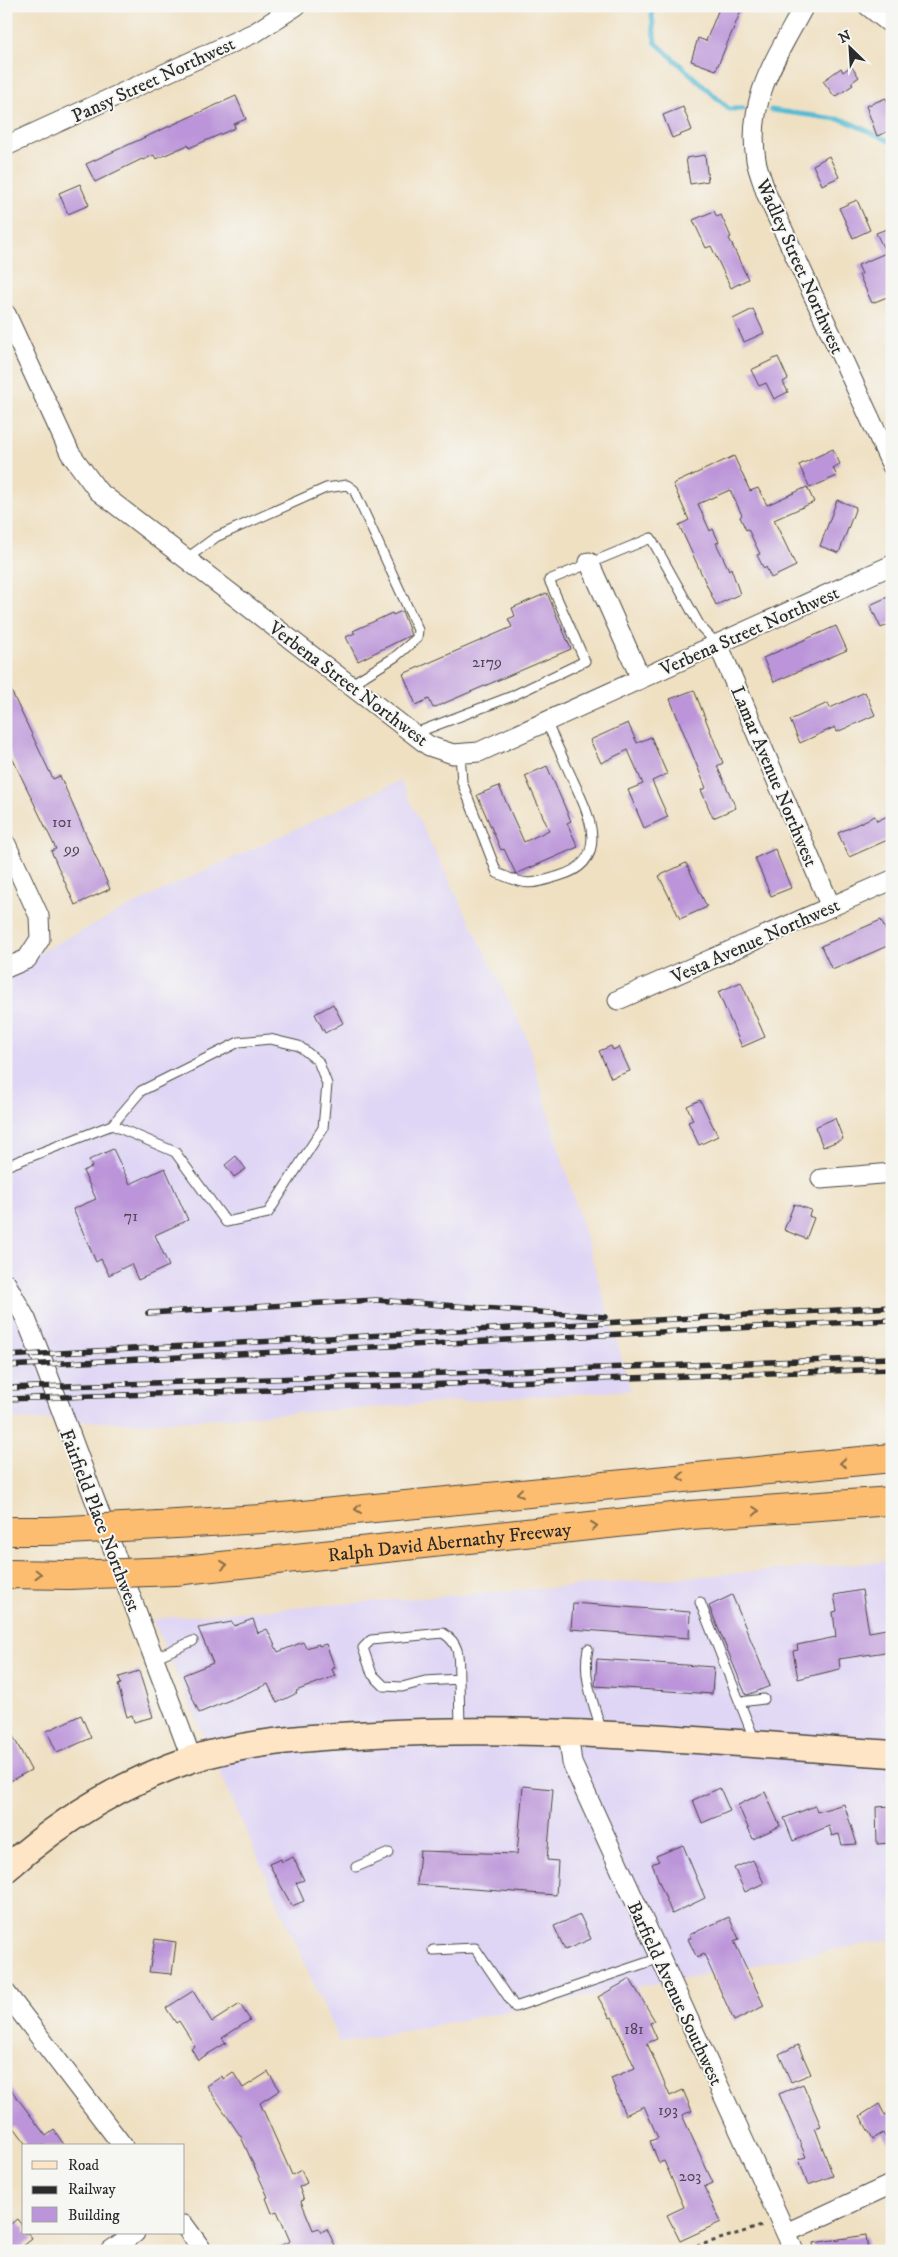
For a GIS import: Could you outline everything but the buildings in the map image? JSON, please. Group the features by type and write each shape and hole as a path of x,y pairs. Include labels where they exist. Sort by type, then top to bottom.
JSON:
{"highway":[{"path":"6,1531 261,1519 892,1458"},
{"name":"Ralph David Abernathy Freeway","path":"6,1574 69,1575 175,1571 691,1515 892,1501"}],"main road":[{"path":"6,1869 26,1851 73,1816 132,1783 192,1760 251,1745 309,1737 460,1730 568,1732 892,1754"}],"street":[{"name":"Pansy Street Northwest","path":"6,146 256,32 296,6"},
{"name":"Wadley Street Northwest","path":"804,6 763,84 754,122 756,160 766,193 892,466"},
{"path":"868,6 892,25"},
{"name":"Verbena Street Northwest","path":"6,314 70,453 98,491 429,746 453,754 479,752 892,565"},
{"path":"589,562 641,679"},
{"name":"Lamar Avenue Northwest","path":"718,644 832,907"},
{"path":"6,844 40,916 40,939 27,959 6,968"},
{"name":"Vesta Avenue Northwest","path":"618,1000 892,880"},
{"path":"822,1179 892,1174"},
{"name":"Fairfield Place Northwest","path":"6,1283 26,1319 44,1364 192,1760"},
{"name":"Barfield Avenue Southwest","path":"568,1732 572,1763 794,2251"},
{"path":"6,1993 121,2144"},
{"path":"783,2226 892,2184"},
{"path":"185,2227 203,2251"},
{"path":"110,2251 134,2234"}],"lane":[{"path":"186,559 216,537 326,488 347,485 354,490 418,630 417,638 395,656 349,685"},
{"path":"413,734 510,697 585,661 549,580 651,538 700,626 718,644"},
{"path":"460,754 462,782 497,873 515,881 530,884 563,875 584,862 590,852 592,825 546,722"},
{"path":"6,1166 112,1125 141,1092 239,1042 270,1039 299,1046 318,1061 327,1084 323,1128 268,1213 226,1222 175,1152 112,1125"},
{"path":"700,1602 757,1746"},
{"path":"459,1679 425,1681 402,1688 384,1686 372,1674 363,1648 371,1640 443,1632 453,1639 458,1650 459,1679 460,1730"},
{"path":"154,1658 193,1642"},
{"path":"588,1649 585,1662 590,1692 603,1734"},
{"path":"740,1702 764,1699"},
{"path":"356,1867 388,1853"},
{"path":"433,1950 475,1948 515,2007 660,1958"}],"path":[{"path":"681,2251 783,2226"}],"shaded area":[{"path":"400,781 525,1033 631,1390 143,1423 6,1419 6,969 165,889"},
{"path":"892,1561 892,1939 340,2043 152,1619"}],"waterway":[{"path":"651,6 655,42 729,109 743,109"},
{"path":"771,110 844,120 892,142"}],"railway":[{"path":"148,1313 376,1300 605,1317"},
{"path":"6,1356 892,1307"},
{"path":"6,1366 892,1320"},
{"path":"6,1388 892,1358"},
{"path":"6,1399 892,1369"}]}
